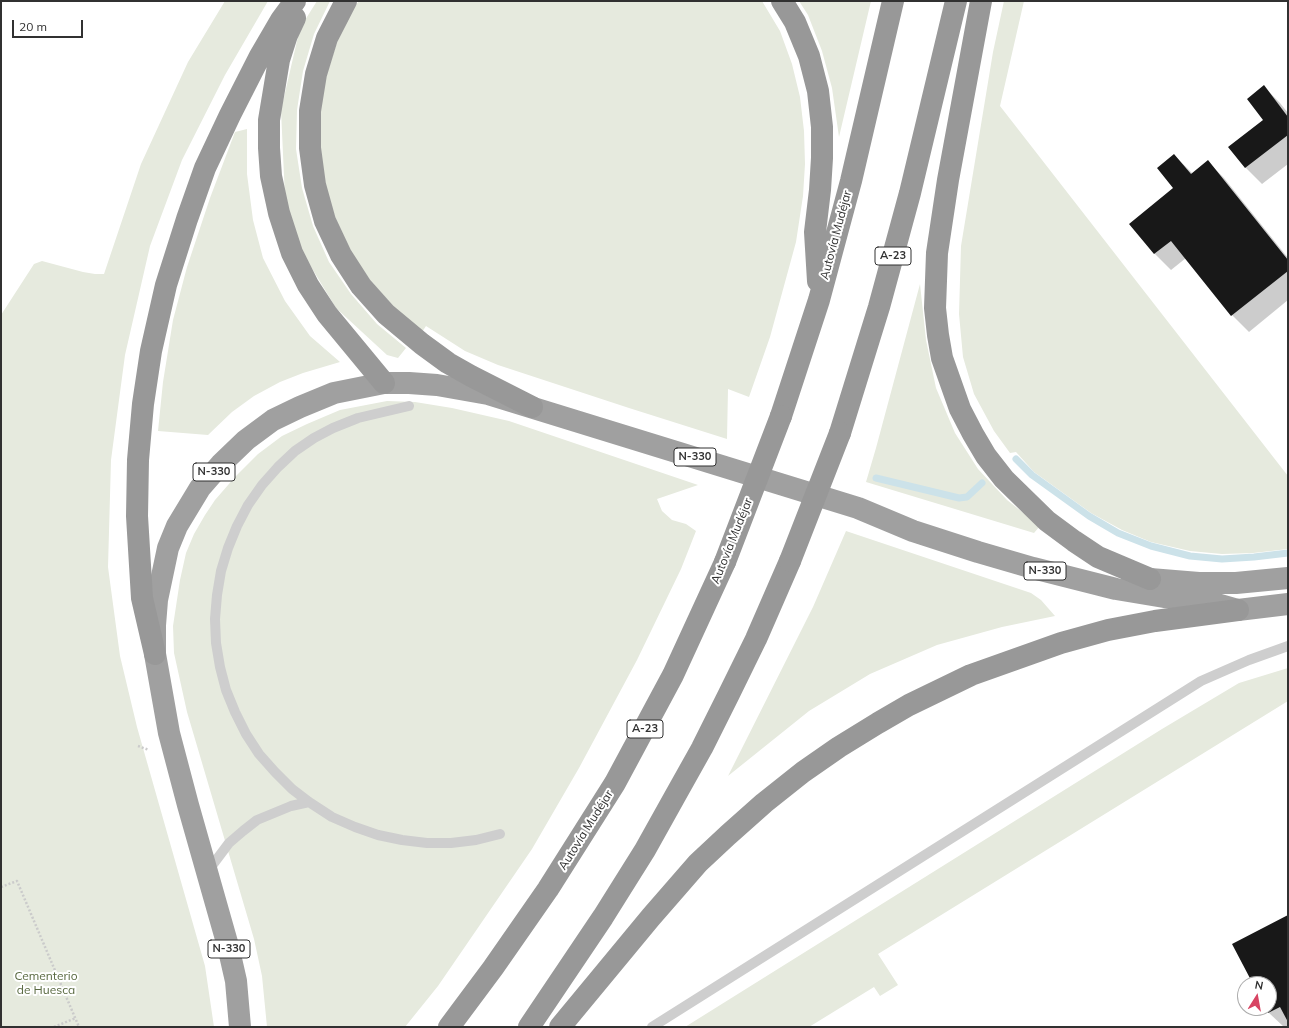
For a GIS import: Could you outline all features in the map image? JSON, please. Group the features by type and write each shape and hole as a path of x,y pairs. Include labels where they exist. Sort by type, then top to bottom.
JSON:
{"highway":[{"path":"155,654 142,598 137,516 138,460 142,411 151,351 166,285 205,168 260,56 281,20 296,1"},
{"path":"303,1 287,35 279,60 269,120 271,176 277,205 292,254 308,285 328,314 384,383"},
{"path":"346,1 327,38 316,74 310,111 310,148 313,171 315,185 325,221 341,255 361,286 386,314 422,344 448,363 532,407"},
{"path":"782,1 794,22 809,56 818,92 822,127 820,182 815,232 819,300"},
{"name":"Autovía Mudéjar","path":"449,1027 493,968 548,889 615,783 673,675 725,562 781,416 819,300 894,1"},
{"name":"A-23","path":"528,1027 604,917 645,850 702,748 730,694 790,561 840,433 877,314 910,193 956,1"},
{"path":"981,1 936,253 935,308 942,358 960,409 969,428 986,456 1004,479 1047,521 1074,541 1098,557 1150,579"},
{"name":"N-330","path":"240,1027 236,981 228,946 169,733 155,654 155,625 161,576 168,548 177,526 200,488 221,464 246,440 272,420 334,393 384,383 409,383 463,389 488,394 858,508 913,531 1033,568 1116,589 1164,597 1203,600 1238,610 1288,604"},
{"name":"N-330","path":"858,508 917,519 1037,555 1150,579 1199,583 1236,583 1288,578"},
{"path":"560,1027 669,895 703,858 759,808 803,772 839,747 878,723 909,705 971,675 1061,643 1108,630 1238,610"}],"lane":[{"path":"409,406 358,418 314,438 278,467 262,485 248,505 237,526 221,571 215,619 216,643 220,667 226,690 235,712 246,734 259,754 292,789 308,802 332,817 378,835 427,843 451,843 476,840 500,834"},
{"path":"652,1027 1201,681 1249,660 1288,646"},
{"path":"207,872 229,843 257,820 291,806 308,802"}],"path":[{"path":"1,887 17,881 79,1027"},
{"path":"54,1027 76,1018"}],"green space":[{"name":"Cementerio de Huesca","path":"225,1 268,1 225,75 182,160 150,246 125,355 111,460 108,567 120,656 137,727 205,966 214,1027 1,1027 1,315 34,264 42,261 83,272 104,274 141,164 188,62"},
{"path":"317,1 330,1 314,34 303,71 297,110 296,149 302,188 313,226 329,262 351,294 377,324 406,348 398,358 387,355 336,308 302,252 285,198 281,110 300,28"},
{"path":"359,1 762,1 780,31 792,64 800,97 804,131 805,164 803,196 796,242 770,337 749,397 728,389 727,439 498,365 465,351 426,326 422,332 394,307 370,280 350,250 335,217 325,183 320,148 320,112 326,77 337,42 352,10"},
{"path":"799,1 871,1 839,137 832,88 822,51 808,15"},
{"path":"1004,1 1024,1 1000,106 1288,476 1288,549 1253,553 1222,554 1190,551 1151,542 1122,530 1091,513 1034,472 1016,452 1010,453 994,431 974,394 963,357 959,314 961,246 993,52"},
{"path":"247,129 247,174 253,220 263,258 285,301 310,336 340,362 303,373 280,382 254,396 232,412 208,435 158,431 163,382 173,320 187,267 210,198 235,132"},
{"path":"920,284 926,340 936,388 955,433 978,469 1007,500 1040,526 1034,533 866,482"},
{"path":"387,401 415,402 452,408 509,421 698,485 657,499 662,511 672,520 686,524 696,531 681,569 637,660 579,768 532,849 438,986 405,1027 267,1027 262,976 254,939 187,712 174,653 173,626 180,580 186,553 194,534 205,515 215,500 258,454 282,436 340,410"},
{"path":"846,531 1031,593 1041,600 1055,616 1002,627 937,645 870,674 809,711 728,776 813,607"},
{"path":"1288,668 1288,701 878,954 898,985 880,996 874,987 809,1027 685,1027 1162,729 1239,683"}],"building":[{"path":"1264,85 1288,117 1288,135 1245,168 1228,147 1263,120 1247,99"},
{"path":"1174,154 1191,174 1208,160 1288,260 1288,271 1231,316 1171,241 1154,254 1129,224 1173,188 1157,168"},
{"path":"1288,915 1288,1022 1280,1007 1277,1008 1277,976 1249,976 1232,944"}],"waterway":[{"path":"1016,459 1032,475 1089,516 1118,533 1151,546 1190,556 1222,559 1288,553"},
{"path":"876,478 959,498 967,497 982,483"}]}
